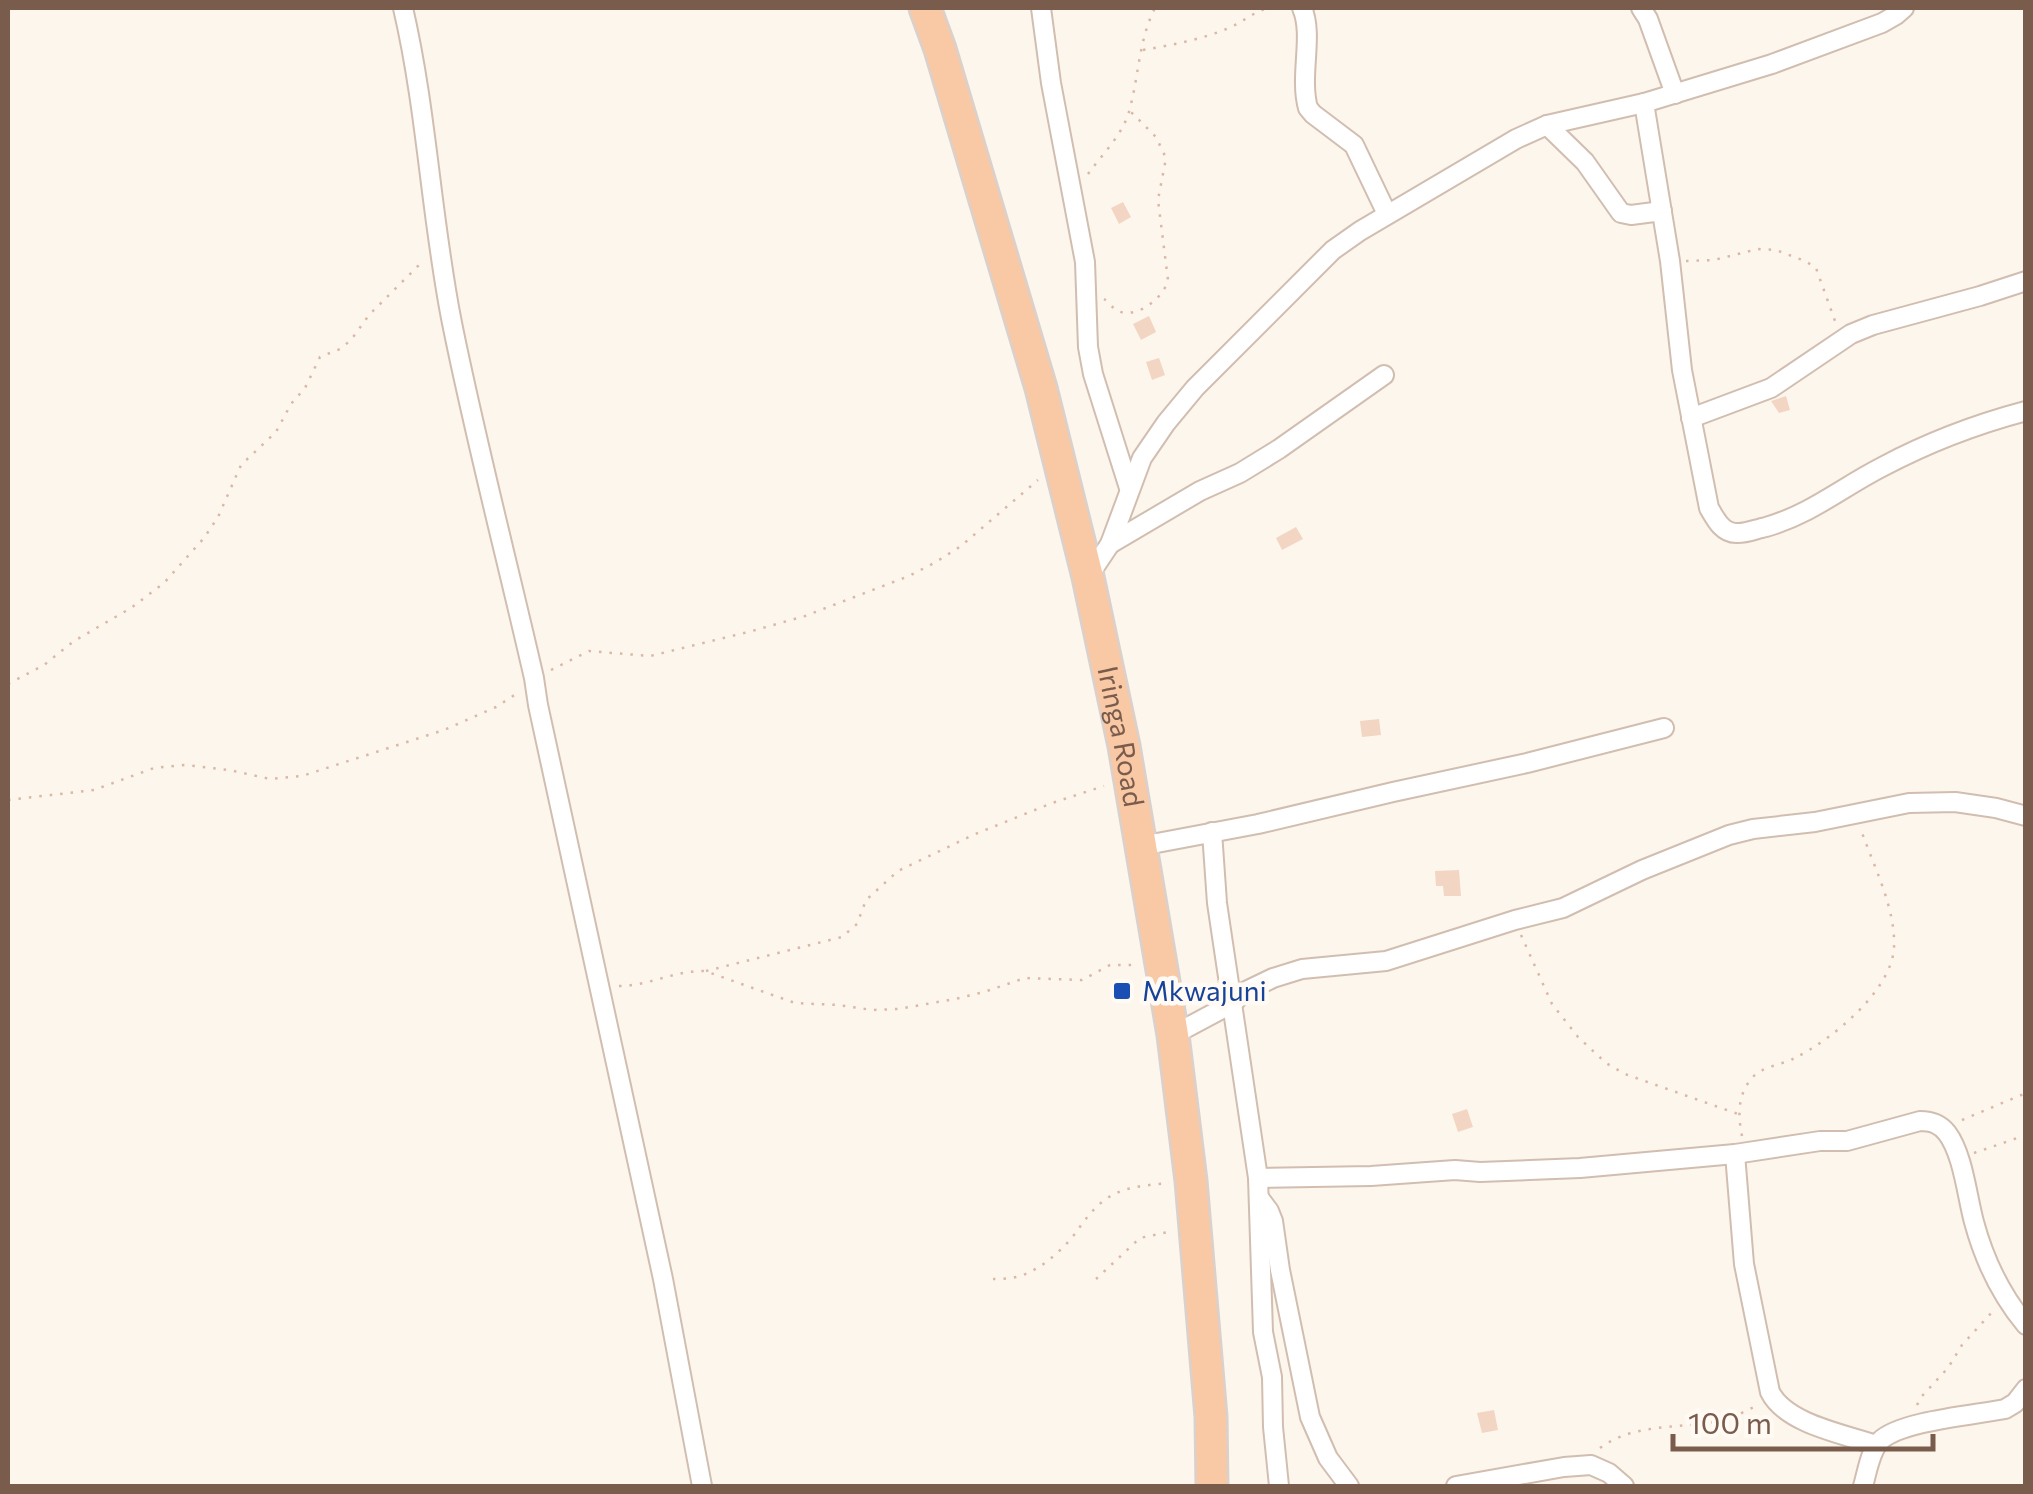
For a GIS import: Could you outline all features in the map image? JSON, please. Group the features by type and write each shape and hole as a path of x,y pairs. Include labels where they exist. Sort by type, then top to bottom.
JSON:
{"highway":[{"name":"Iringa Road","path":"925,8 1036,369 1088,577 1129,778 1173,1035 1195,1230 1211,1417 1212,1486"}],"street":[{"path":"403,8 421,100 452,322 534,678 702,1486"},
{"path":"1041,8 1087,285 1088,347 1129,488"},
{"path":"1302,8 1307,22 1304,54 1308,108 1354,145 1387,214"},
{"path":"1641,8 1674,94"},
{"path":"1088,577 1110,544 1142,458 1166,423 1195,388 1333,250 1387,214 1547,124 1644,104 1772,64 1882,23 1904,8"},
{"path":"1644,104 1670,261 1682,370 1709,508 1726,531 1735,534 1798,516 1913,452 2026,411"},
{"path":"1547,124 1585,162 1621,213 1662,211"},
{"path":"1692,418 1771,388 1873,325 2026,281"},
{"path":"1110,544 1279,449 1384,375"},
{"path":"1141,846 1258,824 1664,728"},
{"path":"1173,1035 1233,1004 1244,992 1302,969 1386,961 1563,908 1642,870 1752,829 1815,822 1908,803 1955,802 2026,816"},
{"path":"1212,832 1217,903 1258,1178 1263,1332 1272,1377 1279,1486"},
{"path":"1258,1178 1580,1168 1847,1141 1929,1121 1950,1136 1975,1228 2006,1300 2026,1325"},
{"path":"1740,1153 1744,1264 1770,1392 1775,1402 1799,1419 1876,1445"},
{"path":"1260,1199 1273,1221 1310,1417 1328,1458 1348,1486"},
{"path":"1863,1486 1876,1445 1884,1438 1905,1428 2005,1409 2026,1389"},
{"path":"1456,1486 1576,1466 1591,1466 1609,1473 1624,1486"}],"path":[{"path":"1075,200 1082,182 1116,140 1130,111 1148,21 1155,8"},
{"path":"1142,50 1228,28 1268,8"},
{"path":"1087,285 1122,313 1151,304 1167,286 1158,200 1166,158 1156,137 1130,111"},
{"path":"8,684 44,666 164,583 204,538 218,517 240,465 276,432 320,357 340,350 351,340 369,315 439,244"},
{"path":"1670,261 1714,260 1758,248 1806,260 1816,268 1825,286 1839,343"},
{"path":"8,800 94,790 154,768 186,765 270,779 302,776 444,730 496,707 534,678 589,651 650,656 805,616 936,562 961,546 1059,464"},
{"path":"705,971 842,937 857,924 866,900 898,871 972,835 1129,778"},
{"path":"1740,1153 1738,1114 1744,1088 1756,1073 1791,1060 1824,1040 1852,1017 1885,979 1894,952 1893,926 1854,814"},
{"path":"1515,920 1552,1004 1578,1037 1606,1063 1624,1074 1738,1114"},
{"path":"598,982 642,984 691,970 705,971 795,1003 898,1010 984,992 1025,978 1082,980 1110,965 1136,966 1163,974"},
{"path":"1942,1127 2026,1093"},
{"path":"1958,1158 2026,1135"},
{"path":"992,1279 1014,1278 1047,1260 1076,1233 1086,1215 1109,1197 1146,1186 1190,1181"},
{"path":"1096,1279 1147,1235 1195,1230"},
{"path":"1905,1428 1921,1398 1976,1327 2006,1300"},
{"path":"1576,1466 1618,1437 1675,1425 1717,1422 1775,1402"}],"building":[{"path":"1123,202 1131,217 1119,224 1111,208"},
{"path":"1149,316 1156,332 1141,340 1133,324"},
{"path":"1159,358 1165,375 1152,380 1146,362"},
{"path":"1786,396 1790,410 1779,413 1771,401"},
{"path":"1296,527 1303,539 1282,550 1276,538"},
{"path":"1379,719 1381,735 1362,737 1360,721"},
{"path":"1459,870 1461,896 1444,896 1443,886 1436,886 1435,871"},
{"path":"1467,1109 1473,1127 1458,1132 1452,1114"},
{"path":"1494,1410 1498,1430 1482,1433 1477,1413"}],"place":[{"name":"Mkwajuni","path":"1122,991"}]}
